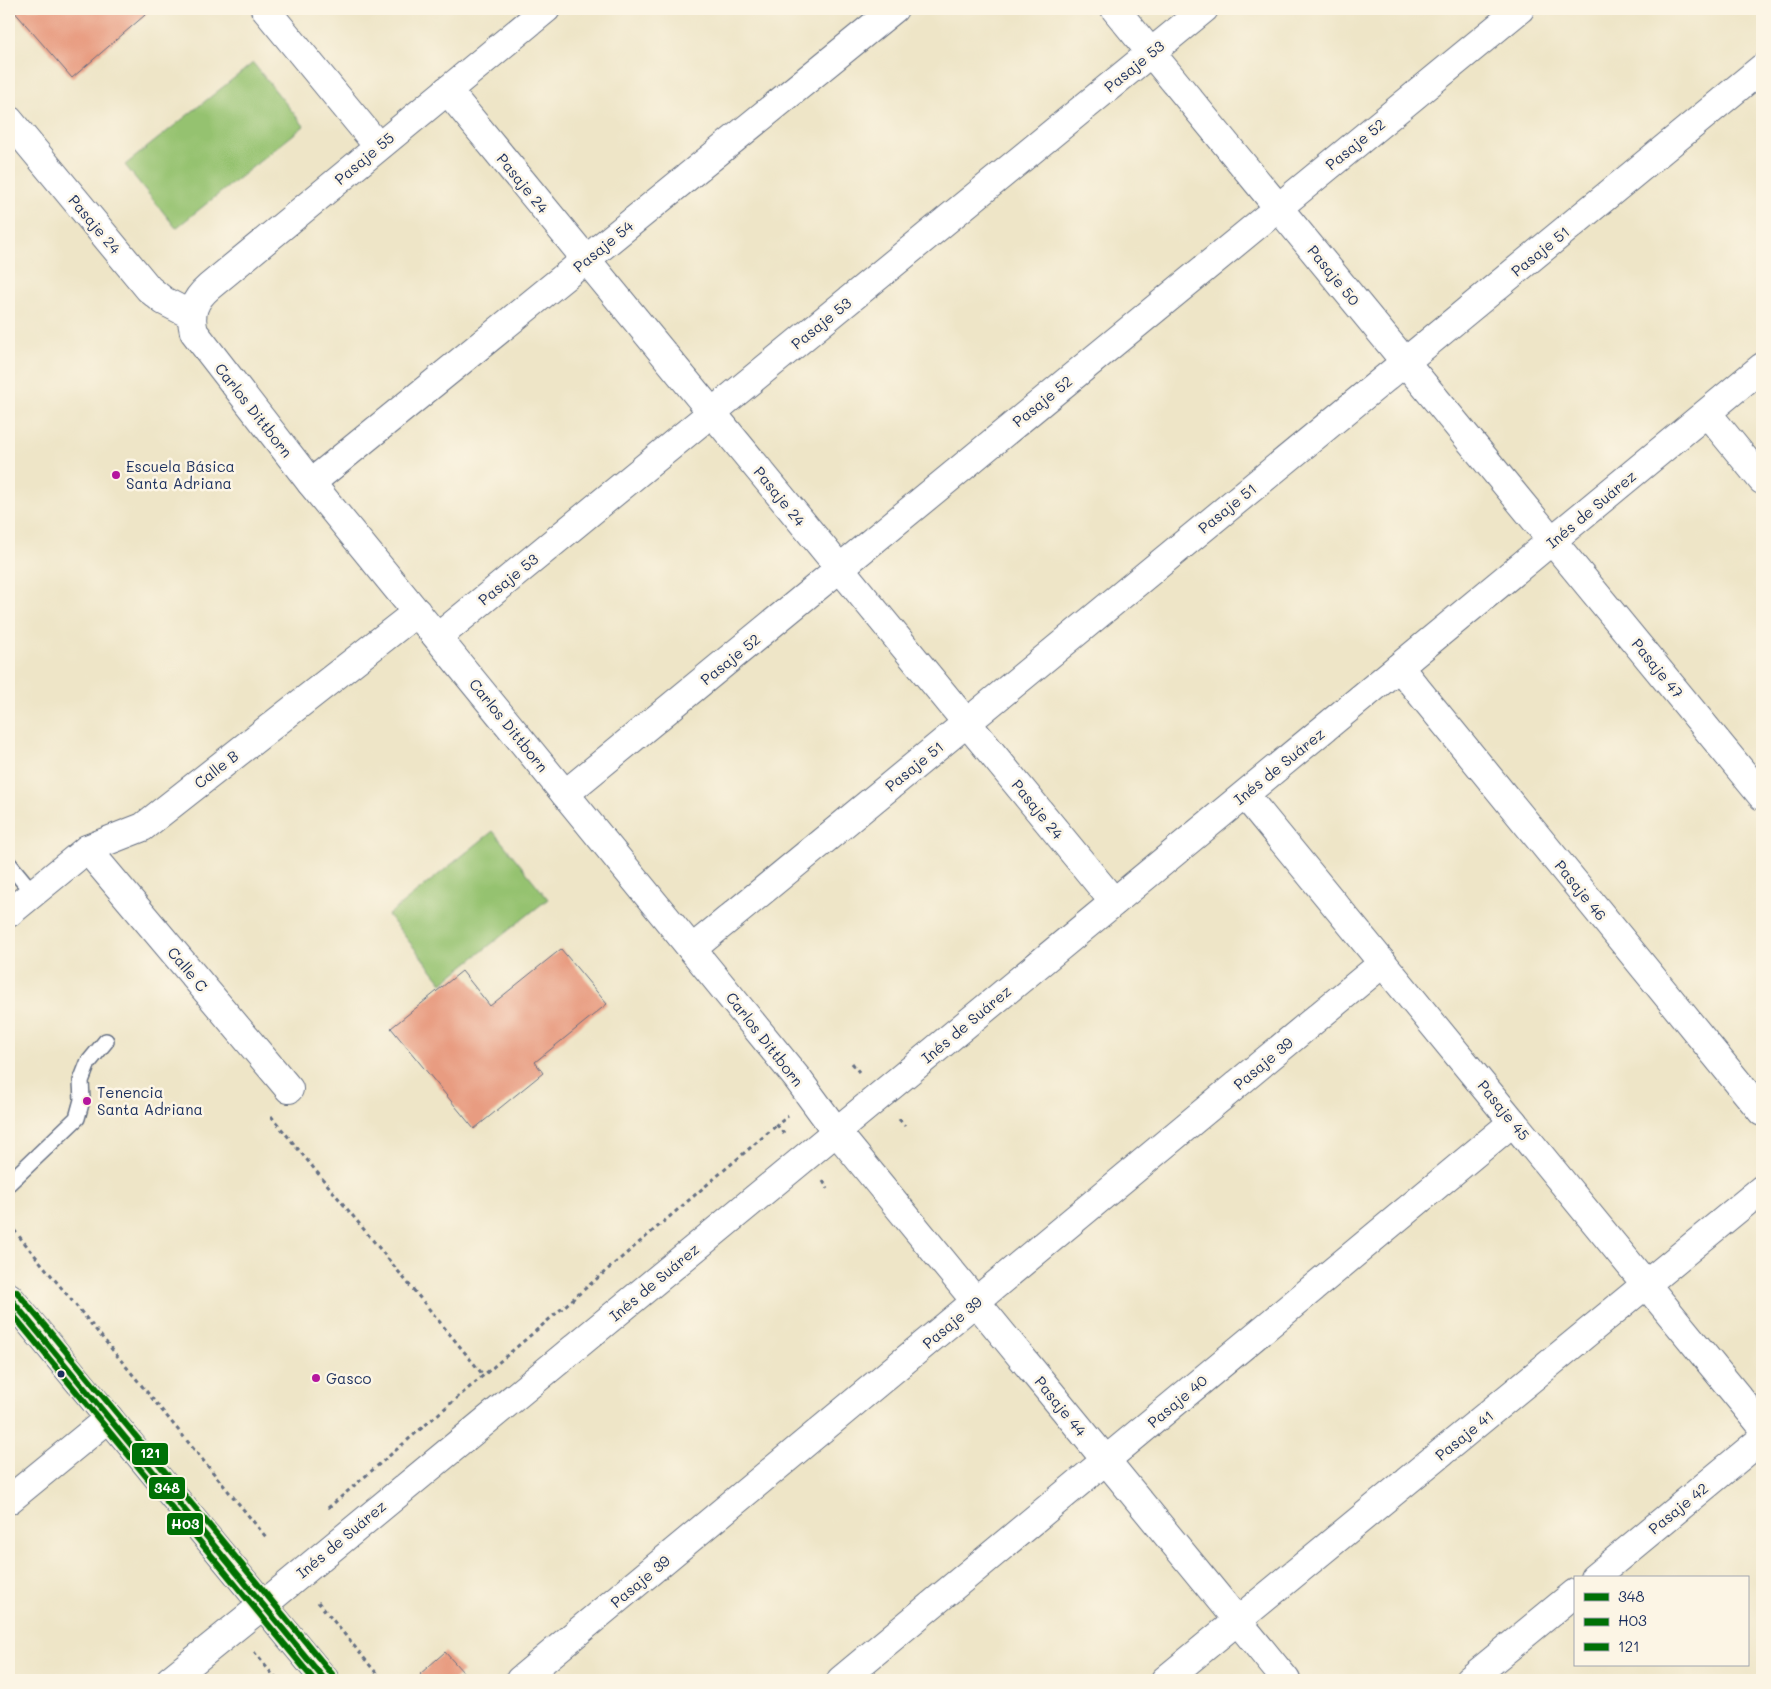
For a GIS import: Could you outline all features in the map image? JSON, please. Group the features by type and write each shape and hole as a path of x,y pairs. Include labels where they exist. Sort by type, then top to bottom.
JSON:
{"street":[{"path":"266,9 378,146"},
{"name":"Pasaje 55","path":"192,315 194,304 208,287 546,9"},
{"name":"Pasaje 54","path":"311,483 894,9"},
{"name":"Pasaje 50","path":"1115,9 1553,541"},
{"name":"Pasaje 53","path":"438,637 1204,9"},
{"name":"Pasaje 52","path":"565,794 1520,9"},
{"name":"Pasaje 51","path":"692,949 1762,68"},
{"name":"Pasaje 24","path":"447,90 1114,902"},
{"name":"Pasaje 24","path":"9,120 149,289 164,301 192,315"},
{"name":"Carlos Dittborn","path":"192,315 194,332 199,341 311,483 797,1078 836,1131"},
{"name":"Inés de Suárez","path":"170,1680 1762,367"},
{"path":"1707,413 1762,480"},
{"name":"Pasaje 47","path":"1553,541 1762,796"},
{"name":"Calle B","path":"9,913 87,849 143,827 417,612"},
{"name":"Pasaje 46","path":"1399,667 1762,1112"},
{"name":"Pasaje 45","path":"1245,794 1762,1426"},
{"name":"Calle C","path":"87,849 289,1089"},
{"name":"Pasaje 39","path":"520,1680 1383,964"},
{"name":"Pasaje 40","path":"841,1680 1513,1122"},
{"name":"Pasaje 44","path":"836,1131 1286,1680"},
{"name":"Pasaje 41","path":"1166,1680 1762,1189"},
{"path":"9,1297 325,1680"},
{"path":"9,1500 108,1418"},
{"name":"Pasaje 42","path":"1596,1576 1762,1439"},
{"path":"1469,1680 1574,1594"}],"lane":[{"path":"9,864 33,893"},
{"path":"9,1183 77,1118 82,1100 81,1081 88,1063 106,1041"}],"path":[{"path":"289,1089 266,1110 507,1403"},
{"path":"322,1513 777,1125"},
{"path":"9,1224 266,1538"},
{"path":"318,1602 382,1680"},
{"path":"254,1652 278,1680"}],"green space":[{"path":"253,63 304,126 176,228 125,165"},
{"path":"493,831 548,899 442,983 388,915"}],"building":[{"path":"12,9 152,9 72,78"},
{"path":"561,949 607,1004 535,1062 543,1073 474,1129 391,1028 462,971 490,1006"},
{"path":"445,1652 463,1672 453,1680 425,1680 420,1674"}],"transit line":[{"name":"121","path":"16,1291 332,1674"},
{"name":"348","path":"9,1297 325,1680"},
{"name":"H03","path":"9,1310 314,1680"}],"place":[{"name":"Escuela Básica Santa Adriana","path":"116,475"},
{"name":"Tenencia Santa Adriana","path":"87,1101"},
{"name":"Gasco","path":"316,1378"}]}
